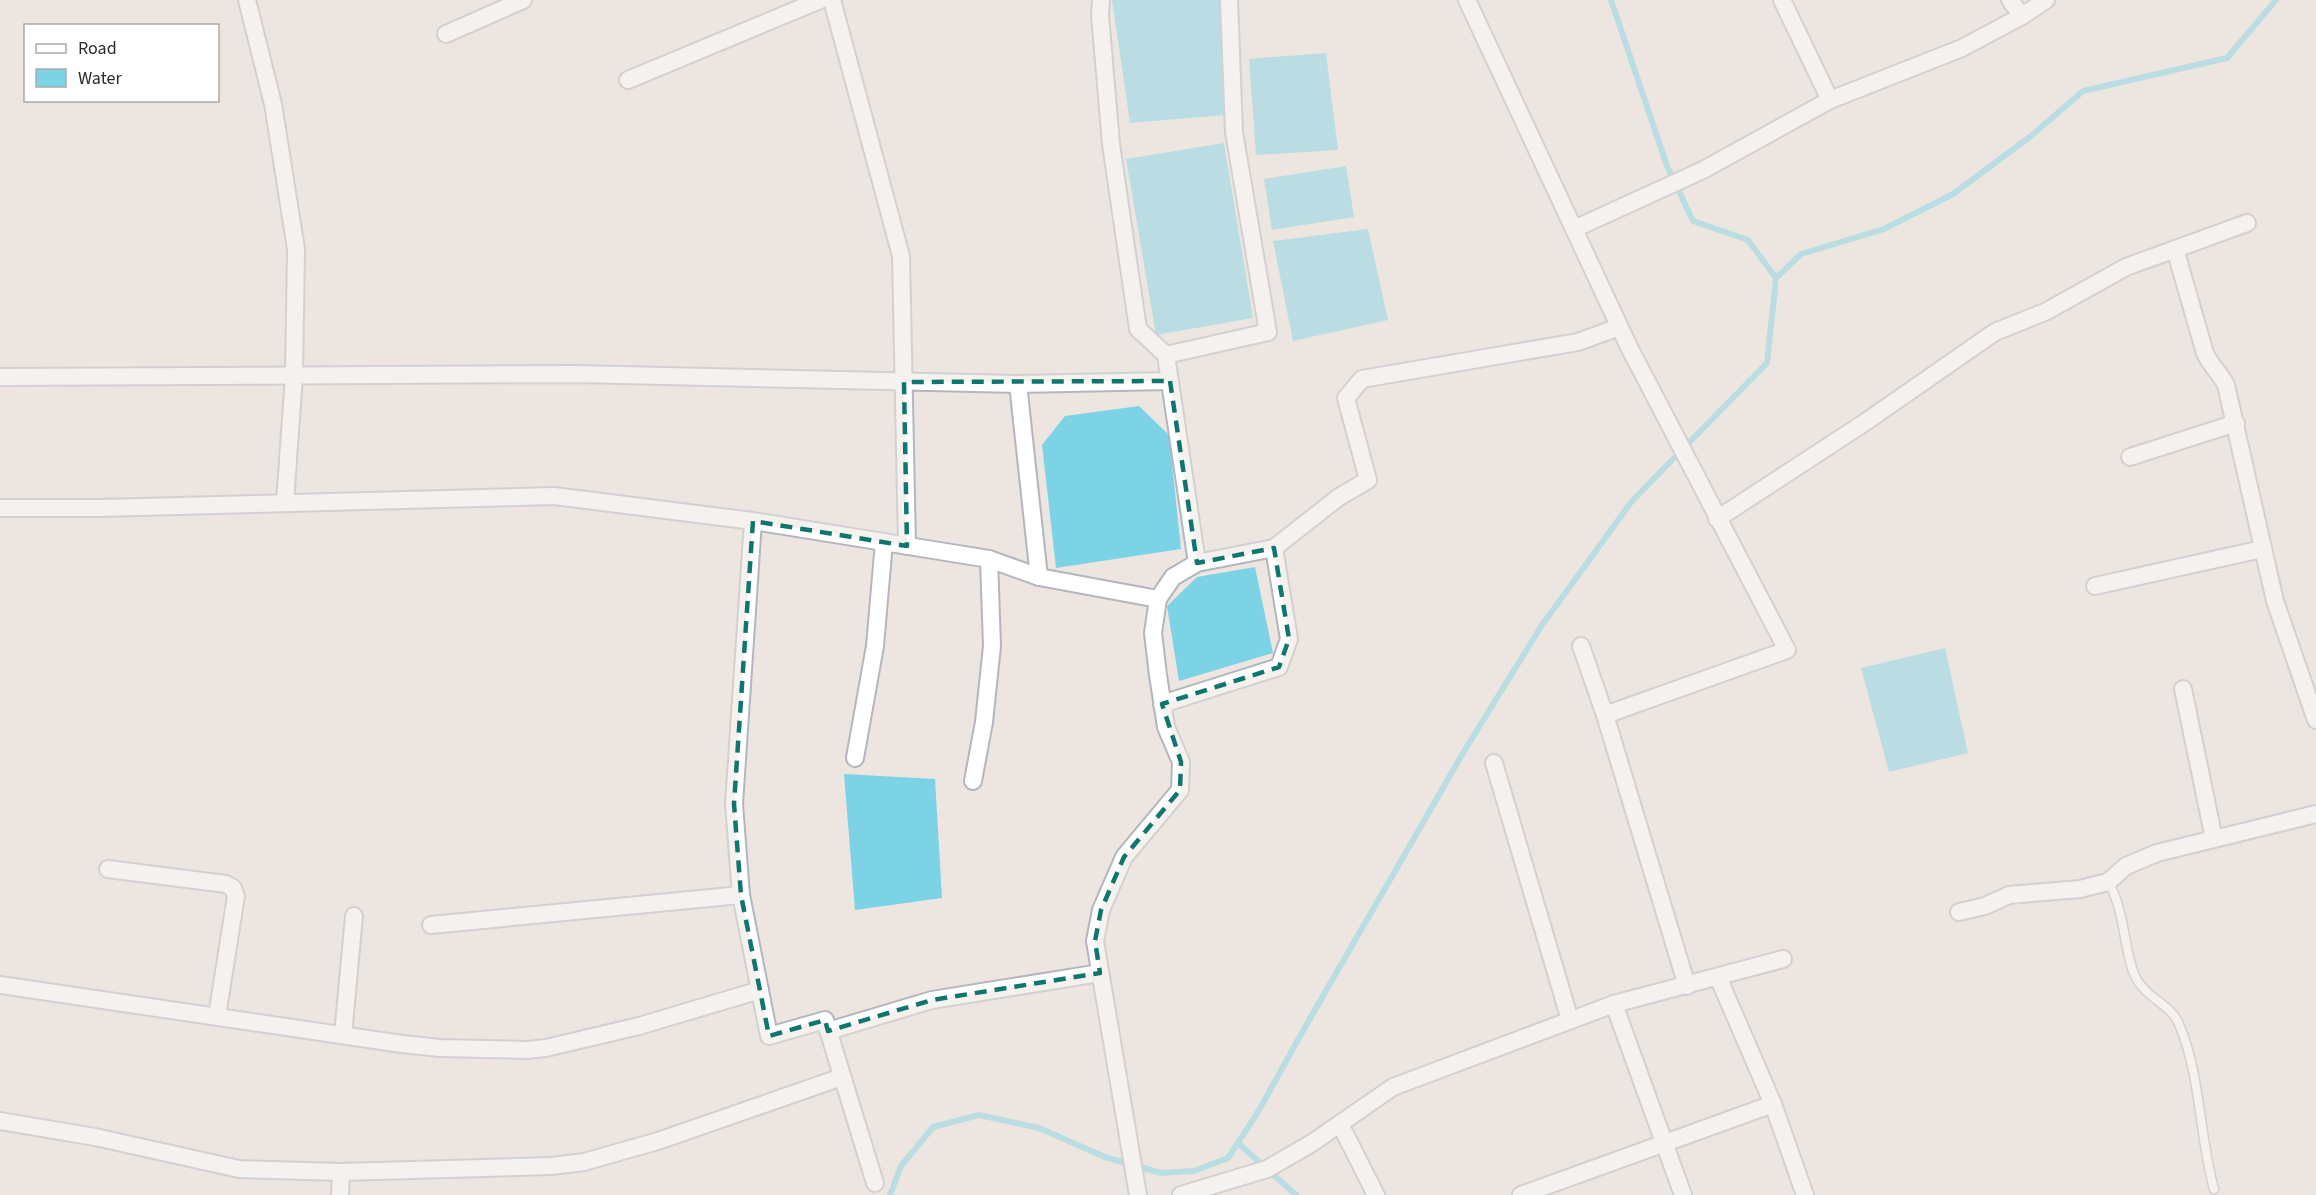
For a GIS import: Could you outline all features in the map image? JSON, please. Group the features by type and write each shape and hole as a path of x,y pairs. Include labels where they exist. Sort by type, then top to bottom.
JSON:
{"street":[{"path":"247,0 273,104 296,249 294,376 285,502"},
{"path":"446,34 523,0"},
{"path":"628,80 820,0"},
{"path":"832,0 901,256 907,546"},
{"path":"1101,0 1100,15 1112,144 1138,329 1166,355 1197,564"},
{"path":"1166,355 1268,332 1233,132 1229,0"},
{"path":"1467,0 1619,327 1786,650 1605,715"},
{"path":"1782,0 1830,100"},
{"path":"2010,0 2022,16"},
{"path":"1574,229 1703,170 1830,100 1962,48 2022,16 2046,0"},
{"path":"1717,519 1864,423 1995,332 2047,311 2126,267 2247,224"},
{"path":"2175,249 2205,353 2209,362 2221,374 2226,385 2275,601 2316,720"},
{"path":"1138,1195 1095,941 1101,910 1124,857 1180,790 1181,762 1166,727 1153,633 1158,599 1173,577 1197,564 1274,548 1340,497 1368,480 1346,398 1362,380 1578,342 1619,327"},
{"path":"0,377 576,374 1018,384 1170,381"},
{"path":"1018,384 1039,577"},
{"path":"2130,457 2236,423"},
{"path":"0,508 101,508 554,496 753,521 988,559 1039,577 1158,599"},
{"path":"753,521 734,804 741,895 769,1036 825,1020 875,1183"},
{"path":"855,758 875,646 884,542"},
{"path":"1162,704 1279,667 1289,639 1274,548"},
{"path":"2094,586 2262,549"},
{"path":"973,781 984,722 992,646 988,559"},
{"path":"1581,646 1605,715 1687,986"},
{"path":"2183,689 2214,839"},
{"path":"1494,763 1570,1020"},
{"path":"1959,912 1984,906 2009,895 2080,889 2108,882 2126,866 2140,859 2316,813"},
{"path":"108,869 226,884 233,888 236,896 234,916 217,1016"},
{"path":"431,926 741,895"},
{"path":"343,1035 354,916"},
{"path":"1181,1195 1266,1169 1312,1143 1394,1087 1614,1004 1783,959"},
{"path":"828,1031 932,1000 1100,973"},
{"path":"1718,977 1773,1104 1805,1195"},
{"path":"0,984 440,1048 537,1049 565,1045 760,990"},
{"path":"1614,1004 1683,1195"},
{"path":"0,1121 95,1137 239,1169 341,1172 569,1165 658,1141 842,1077"},
{"path":"1527,1194 1773,1104"},
{"path":"1340,1124 1376,1195"},
{"path":"340,1195 341,1172"}],"lane":[{"path":"2108,882 2118,906 2133,972 2149,996 2165,1007 2177,1020 2186,1042 2214,1189"}],"highlighted area":[{"path":"1170,381 1197,563 1274,548 1289,639 1279,667 1162,704 1181,762 1180,790 1124,857 1101,910 1095,941 1100,973 932,1000 828,1031 825,1020 769,1036 741,895 734,804 753,521 907,546 904,382"}],"water":[{"path":"1112,0 1223,0 1227,115 1130,123"},
{"path":"1326,53 1338,150 1256,155 1249,59"},
{"path":"1224,143 1253,318 1156,335 1126,159"},
{"path":"1346,166 1354,217 1272,230 1264,179"},
{"path":"1368,229 1388,320 1293,341 1273,241"},
{"path":"1139,406 1169,435 1181,549 1056,568 1042,445 1065,416"},
{"path":"1255,567 1273,653 1179,681 1167,606 1197,577"},
{"path":"1945,648 1968,753 1889,772 1861,668"},
{"path":"844,774 935,779 942,898 855,910"}],"waterway":[{"path":"1611,0 1667,166 1693,221 1748,240 1776,278"},
{"path":"890,1195 901,1166 933,1127 979,1115 1039,1128 1105,1157 1161,1173 1194,1171 1228,1158 1258,1112 1466,748 1542,625 1632,501 1767,363 1776,278 1801,254 1884,229 1953,194 2031,136 2083,91 2227,58 2276,0"},
{"path":"1238,1143 1296,1195"}]}
